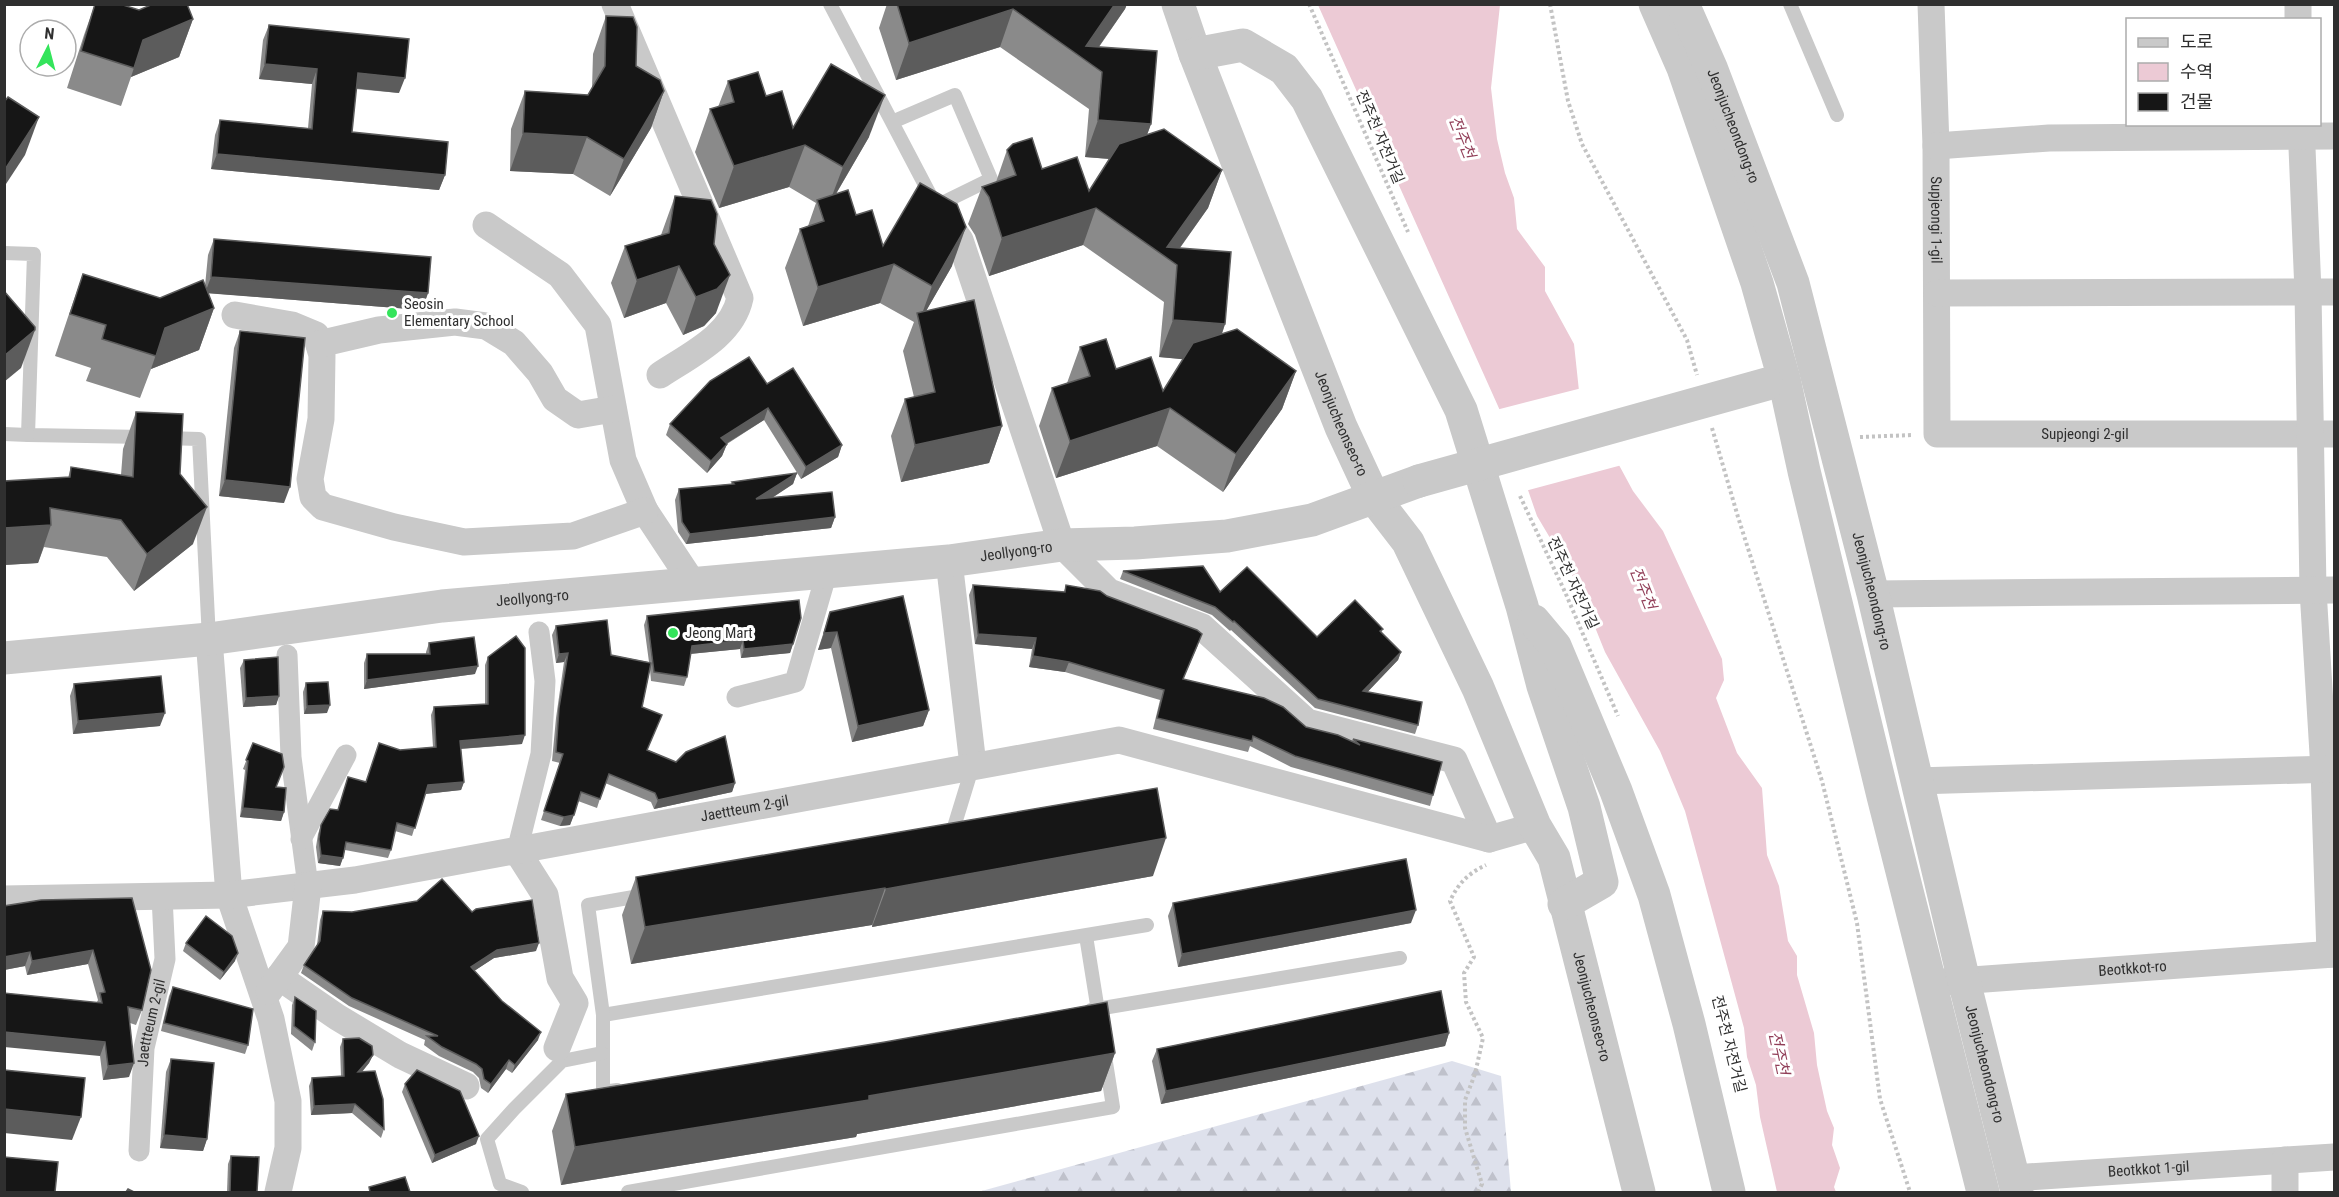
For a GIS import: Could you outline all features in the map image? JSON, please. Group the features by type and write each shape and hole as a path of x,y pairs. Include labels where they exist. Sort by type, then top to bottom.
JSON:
{"street":[{"path":"615,4 740,298 737,311 719,335 660,375"},
{"name":"Jeonjucheonseo-ro","path":"1178,4 1195,54 1341,427 1374,498 1408,542 1478,688 1535,826 1554,858 1640,1192"},
{"name":"Jeonjucheondong-ro","path":"1655,4 1683,68 1758,282 1775,381 1804,471 1983,1192"},
{"name":"Jeonjucheondong-ro","path":"1683,4 1712,70 1793,282 1873,594 1964,981 2015,1185"},
{"name":"Supjeongi 1-gil","path":"1930,4 1936,146 1937,434"},
{"path":"1195,54 1243,45 1284,69 1307,99 1461,410 1522,606 1543,686 1584,807 1602,882 1564,904"},
{"path":"2302,131 2321,292 2324,590 2332,954"},
{"path":"1936,146 2049,138 2302,131 2334,136"},
{"path":"936,206 960,240 1062,545"},
{"path":"486,225 560,275 598,325 622,460 645,511 694,585"},
{"path":"1938,293 2321,292"},
{"path":"235,315 292,325 316,335 322,355 321,419 310,479 313,497 323,507 464,542 573,536 645,511"},
{"path":"319,344 379,330 455,322 486,326 514,343 540,373 555,399 578,415 613,409"},
{"name":"Jeollyong-ro","path":"4,658 209,639 442,606 949,561 1062,545 1135,543 1227,536 1312,520 1419,481 1815,370"},
{"name":"Supjeongi 2-gil","path":"1937,434 2323,435"},
{"name":"Jeollyong-ro","path":"1062,545 1109,592 1202,627 1307,722 1454,760 1490,850"},
{"path":"949,561 973,765 1119,740 1490,850 1535,826"},
{"path":"737,697 795,682 827,572"},
{"path":"1873,594 2324,590"},
{"path":"1522,606 1555,646 1616,791 1654,895 1689,1024 1729,1192"},
{"path":"539,632 545,681 541,754 517,851 545,896 560,978 575,1004 557,1048"},
{"path":"209,639 229,895 271,1019 288,1101 288,1148 278,1192"},
{"path":"264,999 301,947 308,886 291,757 287,655"},
{"path":"302,840 346,755"},
{"name":"Jaettteum 2-gil","path":"4,899 229,895 355,880 973,765"},
{"path":"1916,781 2329,769"},
{"name":"Jaettteum 2-gil","path":"139,1151 144,1048 165,959 162,896"},
{"name":"Beotkkot-ro","path":"1931,982 2332,954"},
{"path":"279,976 337,1017 400,1055 466,1086"},
{"name":"Beotkkot 1-gil","path":"2015,1185 2334,1157"},
{"path":"2285,1160 2285,1192"}],"lane":[{"path":"830,4 936,206 991,179 955,95 892,122"},
{"path":"1790,4 1837,115"},
{"path":"4,253 34,254 28,435"},
{"path":"4,434 199,439 209,639"},
{"path":"938,842 950,840 973,765"},
{"path":"626,1088 603,1092 603,1016 588,905 658,892"},
{"path":"603,1016 1147,925"},
{"path":"628,1192 1113,1107 1086,936"},
{"path":"1074,1013 1400,958"},
{"path":"522,1192 500,1184 487,1139 562,1061 602,1053"}],"path":[{"name":"전주천 자전거길","path":"1309,4 1410,239"},
{"path":"1550,4 1568,101 1582,144 1687,340 1700,384"},
{"path":"1709,417 1822,781 1857,923 1880,1099 1910,1192"},
{"path":"1857,437 1937,434"},
{"name":"전주천 자전거길","path":"1516,486 1570,602 1614,703 1621,726"},
{"path":"1478,1192 1482,1184 1466,1128 1465,1100 1475,1074 1483,1038 1466,1002 1464,973 1474,957 1450,901 1458,884 1490,850"}],"green space":[{"path":"1452,1061 1501,1076 1511,1192 978,1192"}],"water":[{"name":"전주천","path":"1318,5 1500,5 1491,88 1497,139 1514,198 1517,229 1545,267 1545,291 1574,344 1579,391 1633,491 1663,531 1722,659 1724,680 1716,698 1737,753 1762,788 1767,855 1779,886 1788,941 1797,956 1797,975 1814,1033 1817,1065 1827,1111 1834,1128 1832,1145 1840,1168 1834,1187 1836,1192 1777,1192 1760,1117 1756,1085 1747,1057 1744,1028 1685,811 1660,751 1605,652 1578,585 1537,516 1502,415"}],"pier":[{"path":"1582,388 1622,465 1525,491 1496,410"}],"building":[{"path":"95,4 120,4 139,10 153,4 187,4 193,19 143,40 134,68 81,51"},
{"path":"897,4 1115,4 1086,46 1157,51 1151,124 1098,120 1102,72 1013,9 909,43"},
{"path":"606,16 633,17 637,27 636,66 660,80 664,91 624,159 587,137 523,133 525,91 588,95 605,66"},
{"path":"269,25 409,39 405,78 358,73 352,132 448,142 445,175 217,154 220,120 312,129 317,69 265,64"},
{"path":"831,64 885,95 843,167 805,145 734,166 710,109 734,102 728,81 758,72 766,96 782,91 793,128"},
{"path":"8,97 39,117 4,171 4,102"},
{"path":"1164,129 1222,170 1167,247 1231,252 1225,324 1173,320 1177,265 1096,208 1002,238 989,197 982,187 1016,175 1007,150 1013,144 1032,138 1042,169 1077,157 1089,191 1119,144"},
{"path":"920,183 957,204 966,227 932,286 894,264 818,287 800,229 824,221 817,200 848,190 856,215 872,210 883,246"},
{"path":"675,196 711,200 717,214 714,244 730,275 717,289 696,297 679,266 637,280 625,246 669,233"},
{"path":"214,239 431,257 428,293 211,277"},
{"path":"83,274 160,298 203,280 214,308 165,328 156,356 102,339 106,325 70,314"},
{"path":"4,291 35,327 35,330 4,356"},
{"path":"974,300 1002,426 915,445 905,399 935,392 917,313"},
{"path":"1237,329 1296,371 1236,454 1170,408 1070,441 1052,388 1090,376 1080,347 1106,339 1116,369 1151,357 1163,391 1193,343"},
{"path":"240,331 305,338 290,487 225,480"},
{"path":"749,357 767,384 793,368 842,445 806,467 768,408 721,438 727,444 711,461 670,424 710,381"},
{"path":"136,412 183,414 180,474 207,507 147,554 121,520 50,508 51,525 4,528 4,481 70,477 71,467 133,477"},
{"path":"797,473 756,499 832,492 835,517 690,534 682,522 679,489 734,484 732,482"},
{"path":"1203,566 1220,592 1247,567 1317,637 1355,600 1383,629 1380,631 1401,652 1363,691 1422,702 1418,725 1318,699 1234,621 1215,607 1123,571"},
{"path":"973,585 1065,592 1066,585 1100,591 1107,596 1197,630 1202,634 1183,679 1264,698 1283,707 1306,727 1338,735 1360,745 1353,739 1442,762 1433,795 1295,756 1253,736 1252,741 1157,718 1164,690 1069,662 1033,656 1036,638 978,634"},
{"path":"903,596 929,710 858,726 837,632 824,633 830,612"},
{"path":"799,600 801,618 793,644 744,649 743,640 692,646 687,677 654,672 647,616"},
{"path":"607,620 611,655 651,663 642,707 662,715 647,750 676,762 686,752 725,736 735,783 658,800 655,793 609,774 600,799 581,792 574,815 564,817 544,811 563,754 556,752 559,708 568,653 559,654 556,626"},
{"path":"516,636 525,648 525,735 460,741 464,782 428,785 415,828 397,823 391,850 346,842 343,858 321,855 319,839 321,825 330,809 338,810 348,777 366,782 379,743 400,750 436,747 434,707 488,704 488,657"},
{"path":"474,637 478,666 367,680 367,654 430,654 429,643"},
{"path":"278,657 279,696 246,698 244,660"},
{"path":"161,676 165,713 78,721 74,684"},
{"path":"328,682 330,705 307,706 306,683"},
{"path":"253,743 282,754 284,767 276,787 286,788 284,812 243,808 248,761 246,760"},
{"path":"1157,788 1166,838 886,889 645,927 636,877"},
{"path":"1406,859 1416,910 1182,954 1173,903"},
{"path":"442,879 472,912 476,909 532,900 539,943 497,950 471,967 502,1001 541,1032 515,1065 509,1060 491,1084 484,1079 482,1069 476,1064 442,1047 427,1036 438,1036 352,998 304,965 320,941 323,911 352,912 417,901"},
{"path":"132,898 151,970 142,1010 128,1007 134,1063 108,1066 105,1042 4,1032 4,993 102,1003 100,993 105,992 93,950 32,961 30,952 4,957 4,906 41,900"},
{"path":"206,916 232,936 238,953 224,972 186,943"},
{"path":"173,987 253,1009 248,1045 164,1023"},
{"path":"1441,991 1449,1033 1166,1091 1157,1049"},
{"path":"295,997 316,1011 315,1042 294,1026"},
{"path":"1107,1002 1115,1053 869,1096 869,1100 575,1147 566,1094 885,1042"},
{"path":"359,1038 372,1046 373,1055 358,1072 375,1071 383,1099 384,1129 355,1104 314,1106 312,1078 344,1076 343,1039"},
{"path":"171,1059 214,1063 207,1139 164,1135"},
{"path":"4,1070 85,1078 81,1117 4,1109"},
{"path":"417,1070 460,1091 479,1136 435,1155 405,1084"},
{"path":"231,1156 259,1157 257,1192 230,1192"},
{"path":"4,1157 58,1162 55,1192 4,1192"},
{"path":"405,1177 410,1192 370,1192 369,1187"}],"place":[{"name":"Seosin Elementary School","path":"392,313"},
{"name":"Jeong Mart","path":"673,633"}]}
